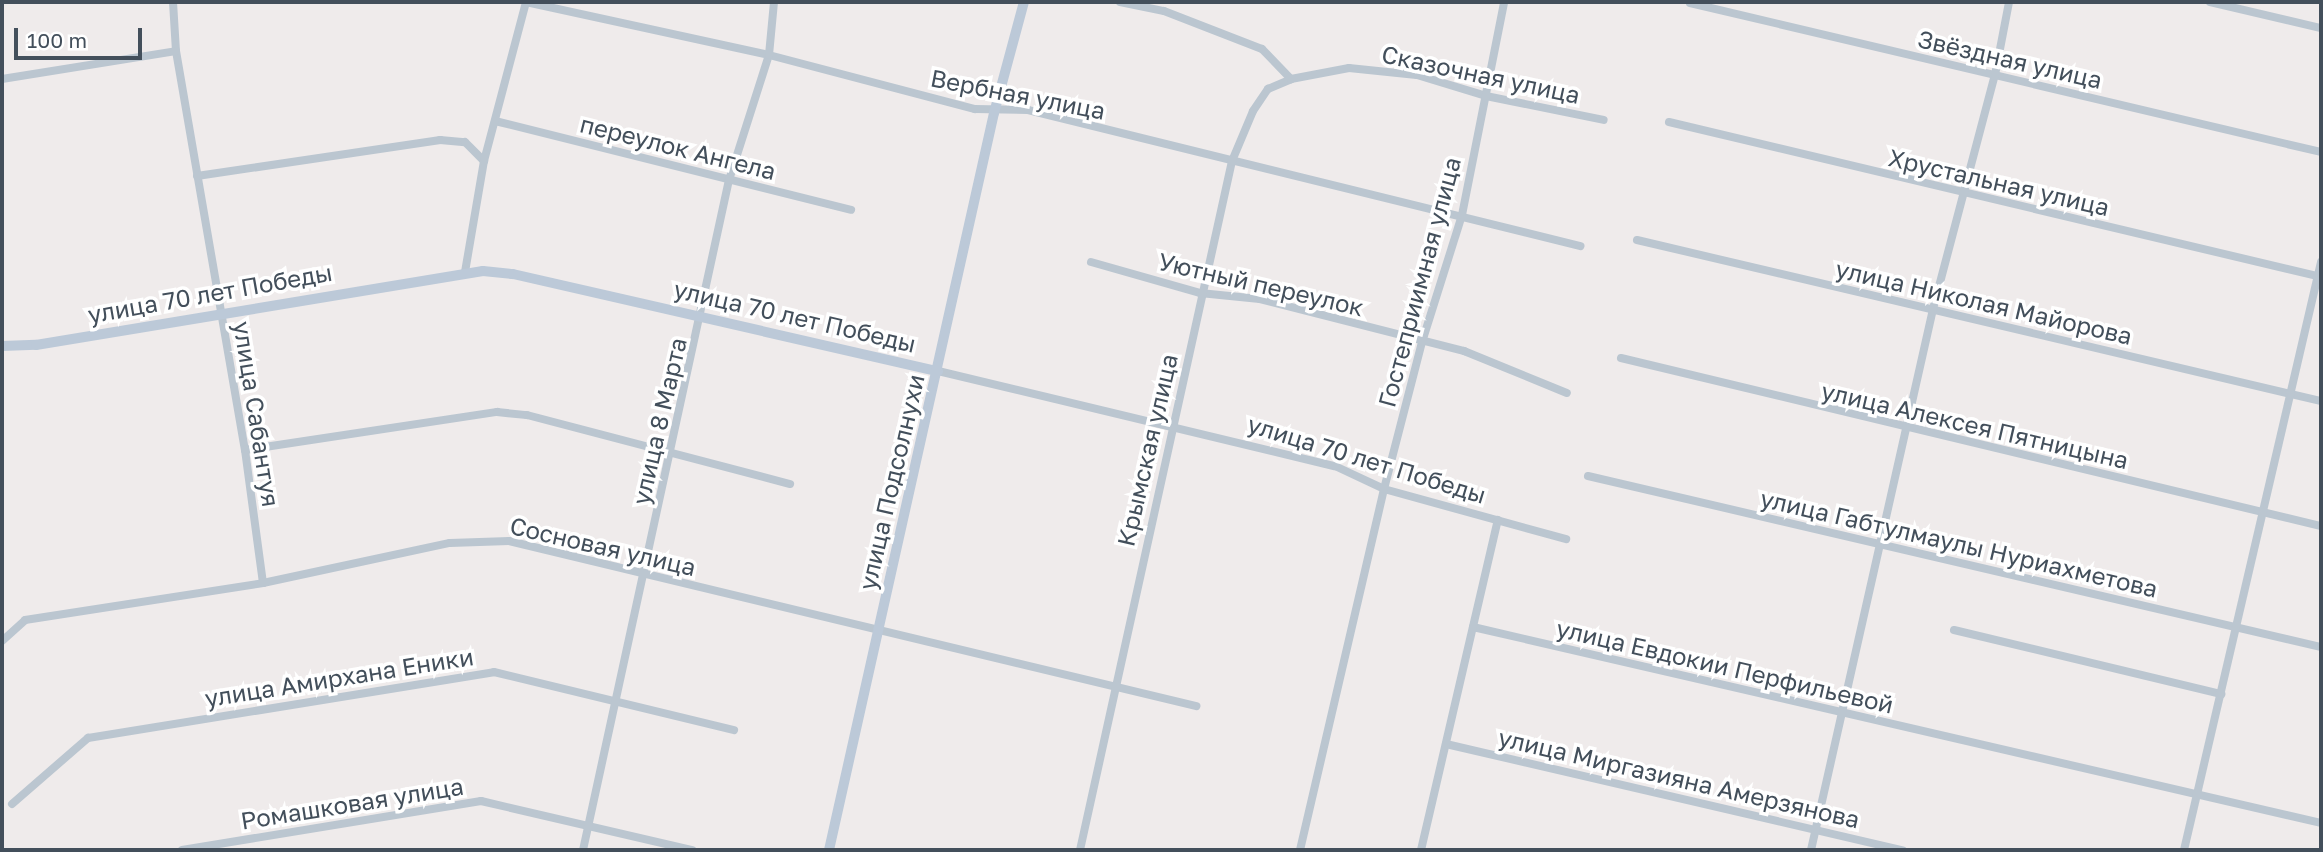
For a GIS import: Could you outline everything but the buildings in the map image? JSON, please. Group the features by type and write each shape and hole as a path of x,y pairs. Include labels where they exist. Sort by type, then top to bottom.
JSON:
{"street":[{"name":"улица Сабантуя","path":"173,2 176,51 245,450 262,583"},
{"path":"465,272 484,161 526,2"},
{"name":"Вербная улица","path":"526,2 769,55 994,113 1028,110 1580,246"},
{"name":"улица 8 Марта","path":"583,850 646,575 669,455 702,316 729,180 769,55 774,2"},
{"name":"улица Подсолнухи","path":"829,850 877,629 939,371 994,113 1024,2"},
{"path":"1120,2 1164,11 1262,49 1291,79"},
{"name":"Гостеприимная улица","path":"1300,850 1384,489 1422,342 1462,215 1504,2"},
{"path":"1811,850 1933,309 1995,75 2008,2"},
{"path":"2210,2 2321,28"},
{"name":"Звёздная улица","path":"1690,3 2321,152"},
{"path":"2,79 176,51"},
{"name":"Сказочная улица","path":"1291,79 1349,68 1417,75 1486,96 1604,120"},
{"name":"Крымская улица","path":"1080,850 1174,425 1200,293 1232,161 1253,111 1268,89 1291,79"},
{"name":"переулок Ангела","path":"495,121 851,210"},
{"name":"Хрустальная улица","path":"1670,122 1964,195 2320,277"},
{"path":"197,176 440,140 465,142 484,161"},
{"name":"улица Николая Майорова","path":"1637,240 2321,401"},
{"name":"Уютный переулок","path":"1091,262 1200,293 1260,299 1464,351 1567,393"},
{"path":"2184,850 2320,277 2321,262"},
{"name":"улица 70 лет Победы","path":"2,346 36,345 465,272 513,274 1174,425 1335,466 1384,489 1566,539"},
{"name":"улица Алексея Пятницына","path":"1621,358 1906,429 2321,526"},
{"path":"245,450 497,412 527,415 669,455 790,484"},
{"name":"улица Габтулмаулы Нуриахметова","path":"1587,475 2321,648"},
{"path":"1421,850 1498,520"},
{"name":"Сосновая улица","path":"2,640 24,620 262,583 481,540 509,541 1196,706"},
{"name":"улица Евдокии Перфильевой","path":"1473,626 2321,823"},
{"path":"1954,630 2221,694"},
{"name":"улица Амирхана Еники","path":"12,804 88,738 494,672 734,730"},
{"name":"улица Миргазияна Амерзянова","path":"1446,744 1903,850"},
{"name":"Ромашковая улица","path":"182,850 481,801 692,850"}]}
